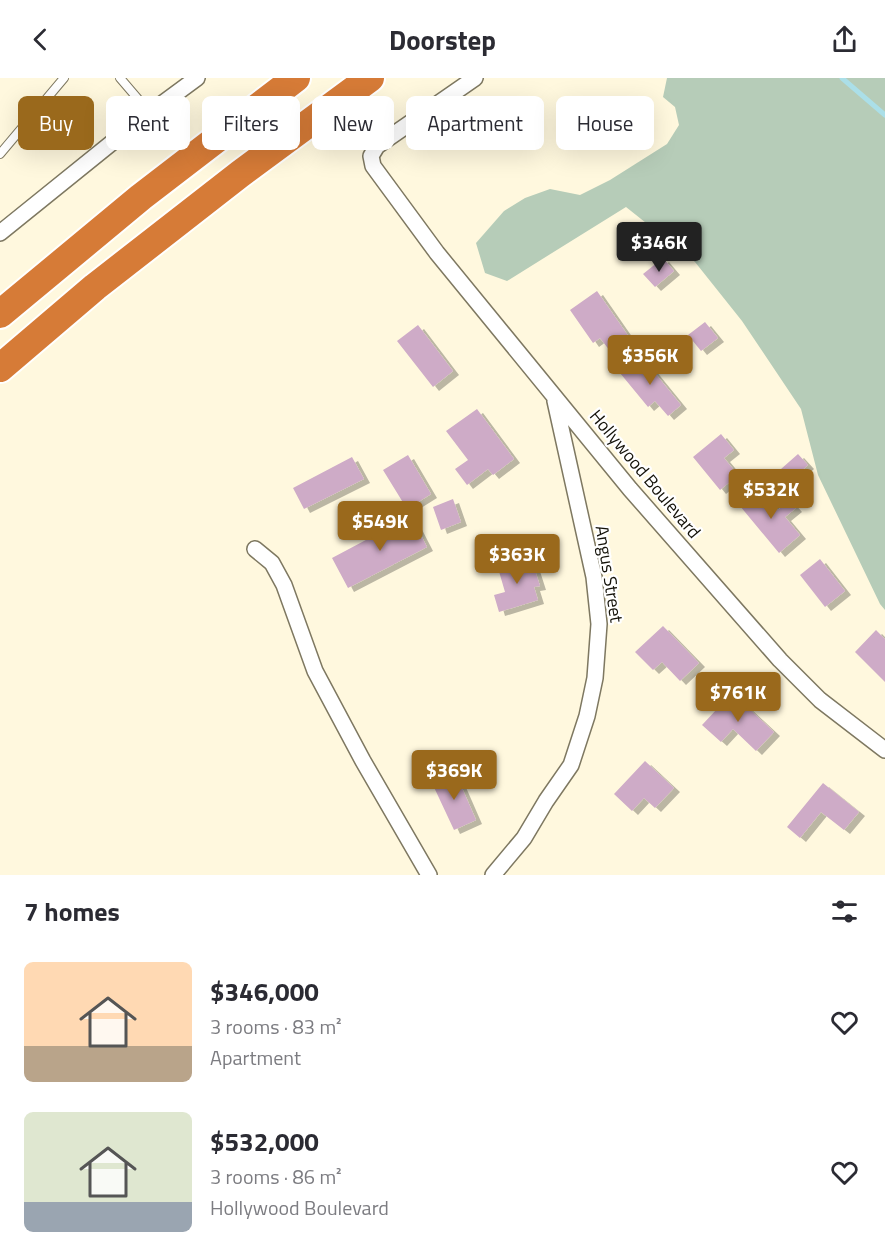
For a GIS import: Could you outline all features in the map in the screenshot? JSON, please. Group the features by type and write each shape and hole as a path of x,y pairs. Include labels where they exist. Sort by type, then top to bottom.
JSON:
{"highway":[{"path":"0,314 141,197 296,78"},
{"path":"0,368 131,259 240,174 370,78"}],"street":[{"path":"173,96 197,78"},
{"name":"Hollywood Boulevard","path":"475,78 376,146 371,156 373,166 437,253 630,489 780,660 820,700 885,750"},
{"path":"0,233 106,148"},
{"name":"Angus Street","path":"493,875 524,838 571,765 595,678 599,624 594,577 554,397"},
{"path":"255,549 272,563 284,585 315,671 363,761 429,875"}],"lane":[{"path":"0,154 64,78"},
{"path":"120,78 135,96"}],"green space":[{"path":"667,78 885,78 885,610 880,604 818,475 801,409 742,321 695,262 626,207 507,281 485,273 476,243 504,211 525,198 550,189 580,195 610,180 667,144 679,125 675,107 663,97"}],"building":[{"path":"663,258 674,271 655,287 643,274"},
{"path":"597,291 629,337 610,351 600,338 593,343 570,310"},
{"path":"705,322 718,338 701,351 688,335"},
{"path":"418,325 453,371 433,387 397,341"},
{"path":"641,356 681,405 668,416 655,401 648,407 620,373"},
{"path":"477,409 514,459 493,475 488,469 467,485 455,469 468,460 446,431"},
{"path":"721,434 734,450 724,458 738,475 720,490 693,457"},
{"path":"798,454 808,465 791,480 781,469"},
{"path":"408,455 431,494 407,509 383,470"},
{"path":"352,457 364,479 304,509 293,488"},
{"path":"761,489 778,510 789,500 796,508 785,517 800,535 779,553 740,506"},
{"path":"453,499 461,522 441,530 433,507"},
{"path":"411,516 427,547 348,588 332,558"},
{"path":"531,558 540,586 534,587 538,600 499,612 494,595 505,592 498,568"},
{"path":"820,559 845,591 825,607 800,575"},
{"path":"663,626 699,663 680,681 662,662 653,670 635,652"},
{"path":"876,630 885,639 885,682 855,652"},
{"path":"732,693 774,732 756,751 733,729 721,742 702,725"},
{"path":"645,761 674,788 655,808 644,798 632,811 614,794"},
{"path":"455,772 476,820 454,830 432,783"},
{"path":"823,783 859,812 844,830 821,812 800,838 787,827"}],"waterway":[{"path":"842,78 885,115"}]}
